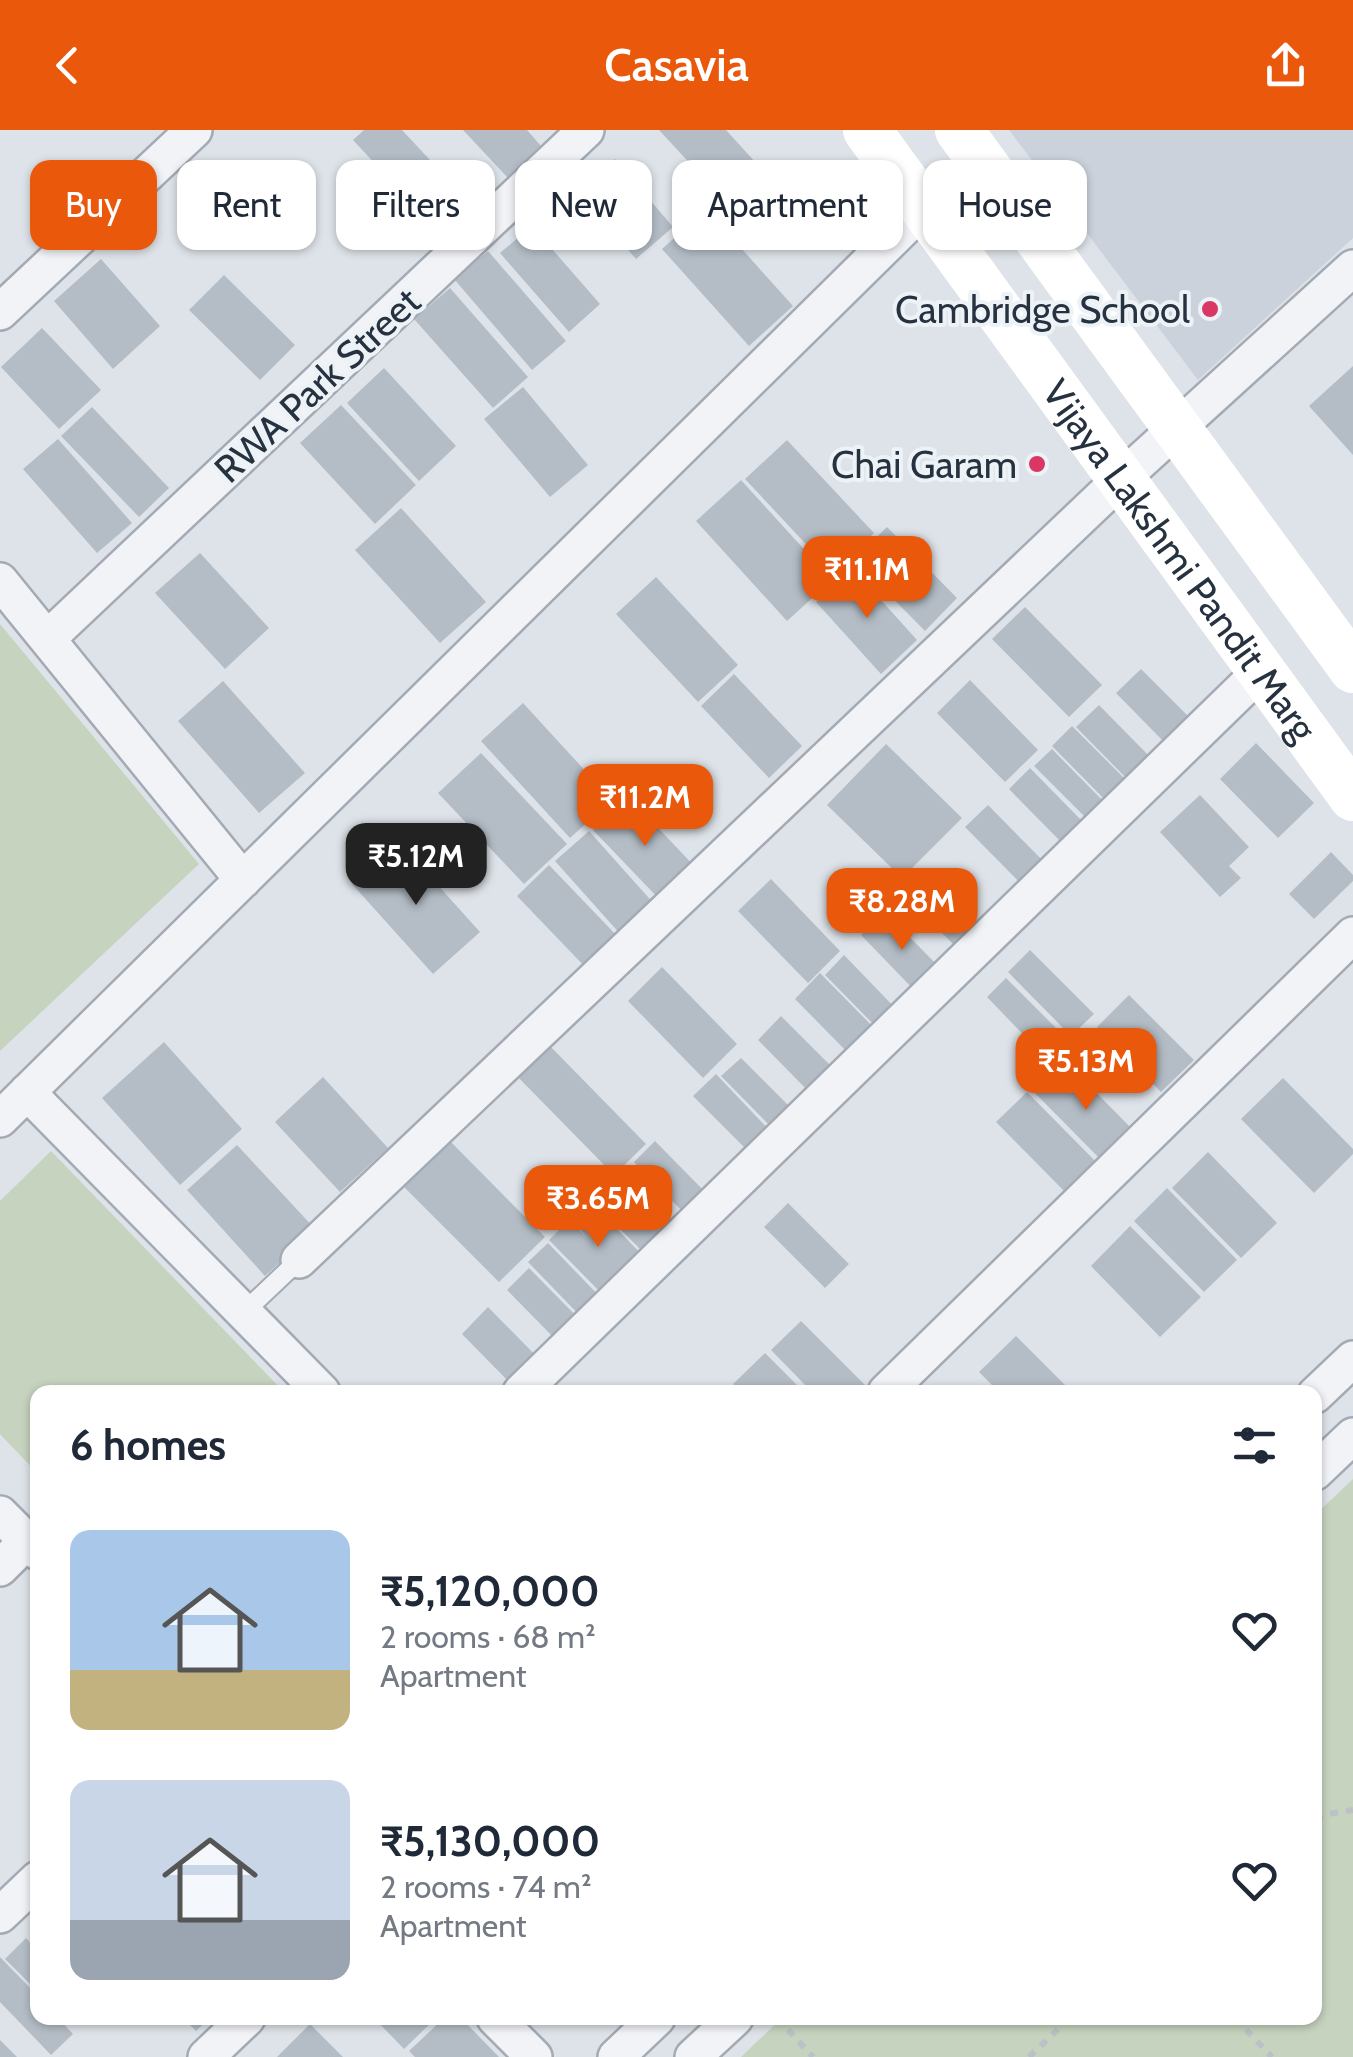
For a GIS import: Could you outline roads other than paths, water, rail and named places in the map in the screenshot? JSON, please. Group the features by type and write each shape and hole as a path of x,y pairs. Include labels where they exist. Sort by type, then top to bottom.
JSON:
{"street":[{"path":"0,312 194,130"},
{"name":"RWA Park Street","path":"47,640 586,130"},
{"name":"Vijaya Lakshmi Pandit Marg","path":"867,130 923,207"},
{"name":"Vijaya Lakshmi Pandit Marg","path":"960,130 1353,669"},
{"path":"0,1119 923,209"},
{"name":"Vijaya Lakshmi Pandit Marg","path":"955,250 1353,797"},
{"path":"299,1260 1121,479 1353,268"},
{"path":"0,581 243,880"},
{"path":"528,1385 1261,671"},
{"path":"893,1385 1353,935"},
{"path":"27,1092 315,1385"},
{"path":"1322,1388 1353,1359"},
{"path":"1322,1465 1353,1436"},
{"path":"0,1514 30,1544"},
{"path":"0,1568 30,1547"},
{"path":"0,1915 30,1886"},
{"path":"206,2057 239,2025"},
{"path":"503,2025 534,2057"},
{"path":"616,2057 650,2025"},
{"path":"693,2057 727,2025"}],"lane":[{"path":"243,1312 299,1260"}],"place":[{"name":"Cambridge School","path":"1210,309"},
{"name":"Chai Garam","path":"1037,464"}]}
